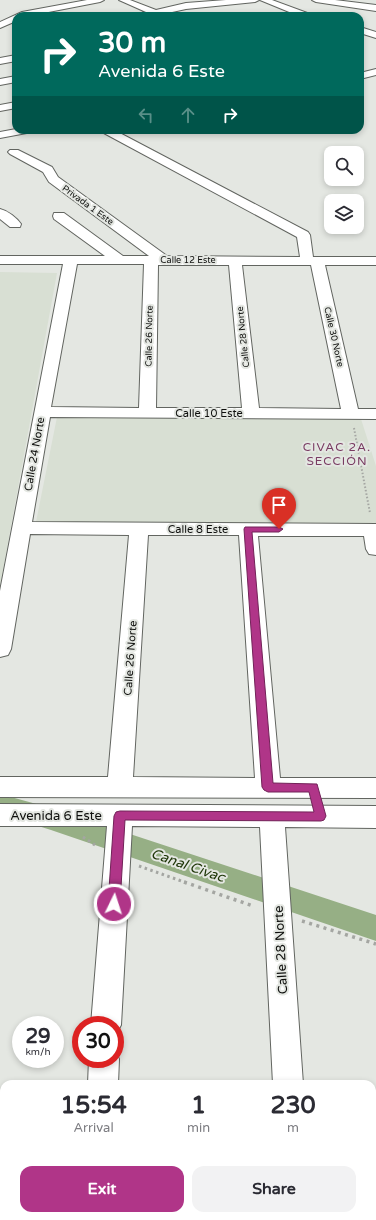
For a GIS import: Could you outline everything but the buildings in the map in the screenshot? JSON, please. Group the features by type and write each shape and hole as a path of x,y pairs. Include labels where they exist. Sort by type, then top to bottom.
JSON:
{"street":[{"path":"122,0 152,12"},
{"path":"172,0 186,6"},
{"path":"159,12 186,6 255,0"},
{"path":"264,0 296,12"},
{"path":"316,0 376,8"},
{"path":"38,12 87,4 100,4"},
{"path":"51,10 56,12"},
{"path":"1,25 12,20"},
{"path":"1,25 12,26"},
{"path":"364,33 374,39"},
{"path":"364,75 376,72"},
{"path":"0,82 12,80"},
{"path":"0,108 12,106"},
{"path":"0,135 12,133"},
{"name":"Calle 30 Norte","path":"114,134 303,235 312,261 351,414"},
{"name":"Privada 1 Este","path":"14,152 48,170 53,179 157,260"},
{"path":"0,213 15,224"},
{"path":"58,216 119,260"},
{"name":"Calle 12 Este","path":"0,260 376,261"},
{"name":"Calle 24 Norte","path":"0,649 42,412 71,260"},
{"name":"Calle 26 Norte","path":"147,413 157,260"},
{"name":"Calle 28 Norte","path":"235,260 251,413"},
{"name":"Calle 10 Este","path":"42,412 376,414"},
{"name":"Calle 8 Este","path":"21,528 374,530"},
{"name":"Calle 26 Norte","path":"120,787 139,529"},
{"path":"248,529 268,787"},
{"path":"374,530 376,549"},
{"path":"0,787 376,788"},
{"path":"323,787 331,816"},
{"name":"Avenida 6 Este","path":"0,815 376,817"},
{"path":"107,1016 120,816"},
{"name":"Calle 28 Norte","path":"272,817 288,1080"},
{"path":"103,1080 104,1068"}],"path":[{"path":"351,414 374,530"},
{"path":"49,816 117,858 278,914 376,944"}],"shaded area":[{"path":"0,272 57,273 0,587"},
{"path":"57,417 361,419 376,466 376,527 36,522"}],"waterway":[{"name":"Canal Civac","path":"0,804 51,819 376,928"}],"district":[{"name":"CIVAC 2A. SECCIÓN","path":"337,454"}],"route":[{"path":"114,904 120,816 321,816 313,787 268,787 248,529 279,529"}]}
